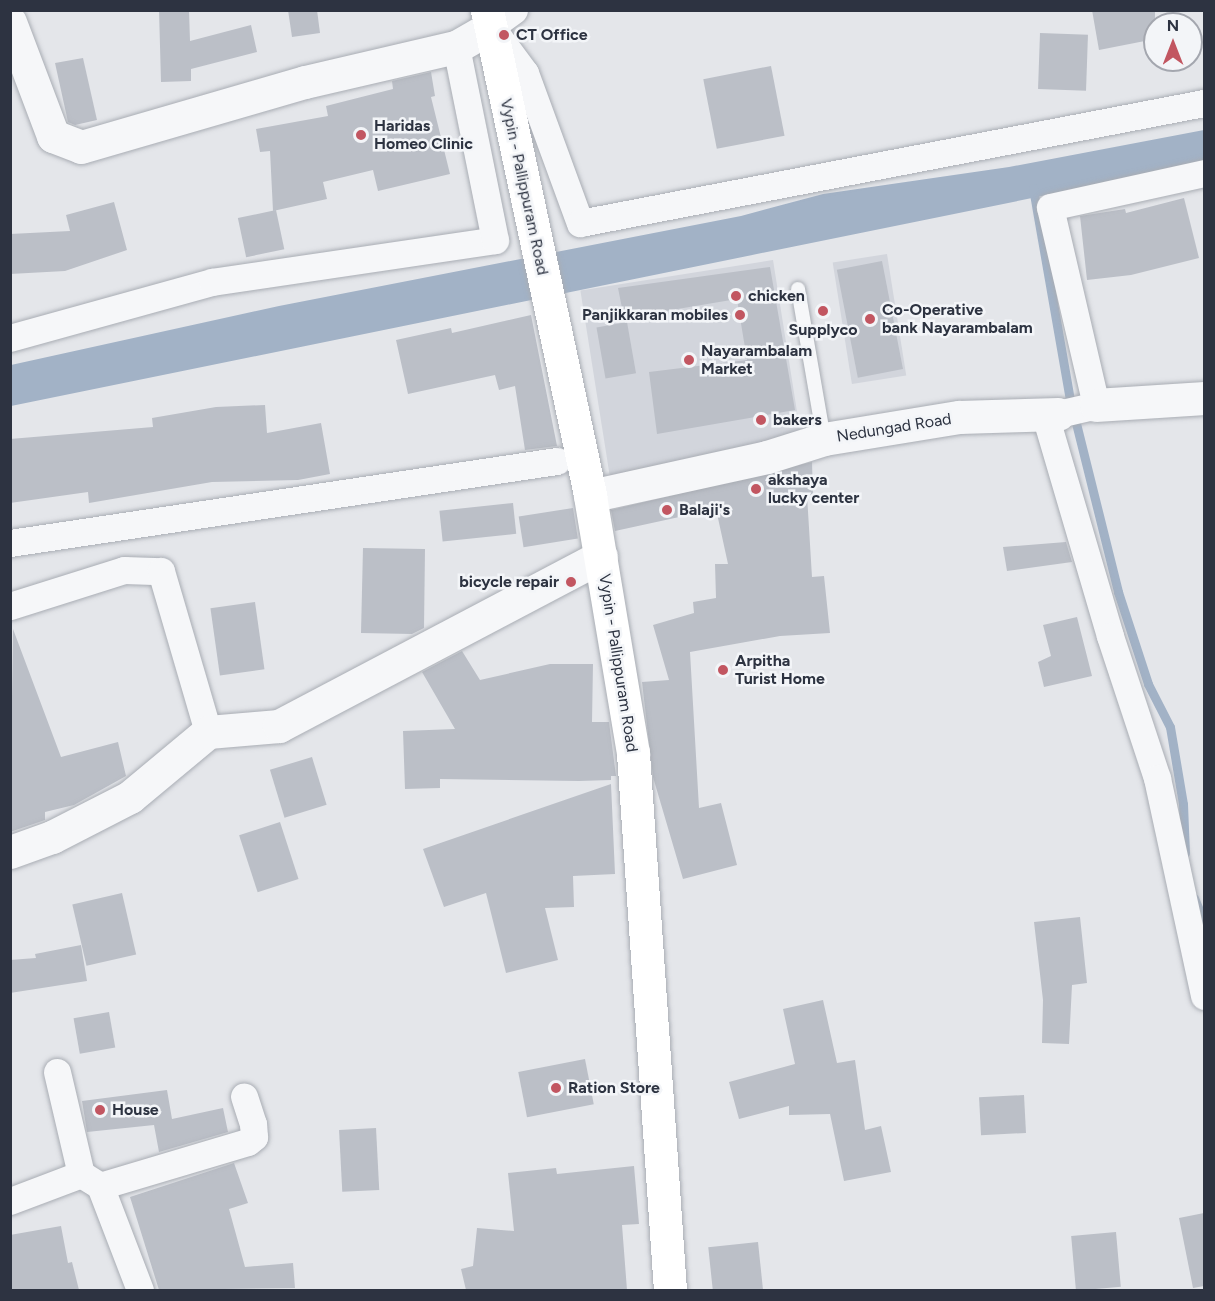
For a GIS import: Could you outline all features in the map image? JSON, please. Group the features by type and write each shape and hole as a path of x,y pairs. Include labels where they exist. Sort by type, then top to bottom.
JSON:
{"main road":[{"name":"Vypin - Pallippuram Road","path":"497,16 564,382 590,496 601,556 608,619 633,753 670,1290"}],"street":[{"path":"10,22 53,136 81,147 305,82 456,47 497,16 525,73 580,223 1204,103"},
{"path":"10,338 212,282 495,240 456,47"},
{"path":"1096,405 1050,207 1204,173"},
{"name":"Nedungad Road","path":"590,496 767,457 824,439 959,417 1051,414 1096,405 1204,398"},
{"path":"1051,414 1110,636 1157,778 1201,966 1204,996"},
{"path":"10,543 557,461"},
{"path":"10,852 52,837 130,797 208,732 279,726 601,556"},
{"path":"10,606 124,570 162,571 208,732"},
{"path":"57,1072 91,1180 140,1290"},
{"path":"10,1201 248,1142 254,1137 254,1130 244,1096"}],"lane":[{"path":"798,289 824,439"}],"shaded area":[{"name":"Co-Operative bank Nayarambalam","path":"887,254 906,375 852,384 833,263"},
{"name":"Nayarambalam Market","path":"773,260 803,448 610,478 580,291"}],"water":[{"path":"1204,130 1204,163 11,406 11,365 279,306 741,216 823,194 1009,167"}],"building":[{"path":"159,10 189,10 190,41 251,25 257,52 191,69 191,81 161,82"},
{"path":"288,10 317,10 320,33 292,37"},
{"path":"1092,10 1155,10 1155,12 1143,12 1143,41 1099,50"},
{"path":"1040,33 1088,35 1086,91 1038,89"},
{"path":"83,58 97,120 75,125 68,122 55,63"},
{"path":"771,66 785,136 717,149 703,79"},
{"path":"431,72 435,96 431,97 450,174 378,191 373,170 323,182 327,199 273,211 270,151 260,152 256,129 328,116 326,106 393,89 392,81"},
{"path":"1184,198 1199,258 1131,275 1087,280 1080,216 1125,209 1126,213"},
{"path":"114,202 127,250 65,271 10,274 10,234 70,231 66,215"},
{"path":"276,210 284,249 246,257 238,218"},
{"name":"Co-Operative bank Nayarambalam","path":"882,261 903,369 858,378 837,270"},
{"path":"770,267 795,410 657,434 649,372 747,360 737,299 624,318 618,288"},
{"path":"531,315 557,446 525,450 515,386 499,390 495,375 408,394 396,340 451,328 452,333"},
{"path":"627,322 636,373 606,379 596,327"},
{"path":"265,405 267,433 321,423 330,474 298,480 212,482 89,503 88,492 10,503 10,439 153,427 152,418 216,407"},
{"path":"812,462 813,495 807,495 812,577 824,576 830,633 780,636 690,652 699,808 721,803 737,865 683,879 653,777 642,682 669,680 653,625 694,613 693,602 716,598 715,564 728,564 716,509 615,531 611,510"},
{"path":"513,503 516,534 443,542 439,511"},
{"path":"573,508 578,539 524,547 519,517"},
{"path":"1066,542 1072,562 1007,571 1003,547"},
{"path":"363,548 425,549 424,628 412,634 361,633"},
{"path":"255,602 264,669 220,676 210,608"},
{"path":"1077,617 1092,676 1044,687 1038,662 1051,656 1043,625"},
{"path":"13,629 61,757 118,742 126,776 74,805 45,812 45,820 10,832"},
{"path":"462,651 480,680 550,664 593,664 592,722 609,722 616,776 611,776 611,780 579,781 440,779 440,788 405,789 403,731 455,729 422,672"},
{"path":"312,757 327,805 285,818 270,770"},
{"path":"611,784 615,874 573,876 574,907 545,908 558,960 506,973 486,893 444,907 423,849"},
{"path":"280,822 299,879 258,892 239,835"},
{"path":"122,893 136,954 86,966 72,904"},
{"path":"1080,917 1087,983 1072,985 1069,1044 1042,1043 1043,1000 1034,922"},
{"path":"81,945 87,981 10,993 10,960 36,958 35,954"},
{"path":"823,1000 837,1063 855,1060 865,1130 881,1126 891,1172 844,1181 830,1114 789,1115 789,1106 739,1119 729,1082 795,1064 783,1009"},
{"path":"109,1012 115,1047 80,1054 74,1018"},
{"name":"Ration Store","path":"585,1059 594,1104 527,1117 518,1072"},
{"path":"167,1090 172,1119 223,1108 228,1132 159,1152 154,1125 87,1132 82,1101"},
{"path":"1024,1095 1026,1133 981,1135 979,1097"},
{"path":"376,1128 379,1190 342,1192 339,1130"},
{"path":"234,1163 248,1203 229,1209 245,1267 293,1263 295,1288 159,1290 130,1197"},
{"path":"634,1166 639,1224 622,1225 627,1290 466,1290 461,1269 473,1266 477,1228 514,1231 508,1173 556,1168 557,1174"},
{"path":"1204,1213 1204,1286 1193,1288 1179,1218"},
{"path":"61,1226 68,1263 72,1262 79,1290 10,1290 10,1235"},
{"path":"1116,1232 1121,1287 1076,1290 1071,1236"},
{"path":"758,1242 763,1290 713,1290 708,1247"}],"waterway":[{"path":"1033,188 1070,399 1118,592 1148,684 1170,727 1183,804 1185,853"},
{"path":"1194,898 1204,922"}],"place":[{"name":"CT Office","path":"504,35"},
{"name":"Haridas Homeo Clinic","path":"361,135"},
{"name":"chicken","path":"736,296"},
{"name":"Supplyco","path":"823,311"},
{"name":"Panjikkaran mobiles","path":"740,315"},
{"name":"Co-Operative bank Nayarambalam","path":"870,319"},
{"name":"Nayarambalam Market","path":"689,360"},
{"name":"bakers","path":"761,420"},
{"name":"akshaya lucky center","path":"756,489"},
{"name":"Balaji's","path":"667,510"},
{"name":"bicycle repair","path":"571,582"},
{"name":"Arpitha Turist Home","path":"723,670"},
{"name":"Ration Store","path":"556,1088"},
{"name":"House","path":"100,1110"}]}
